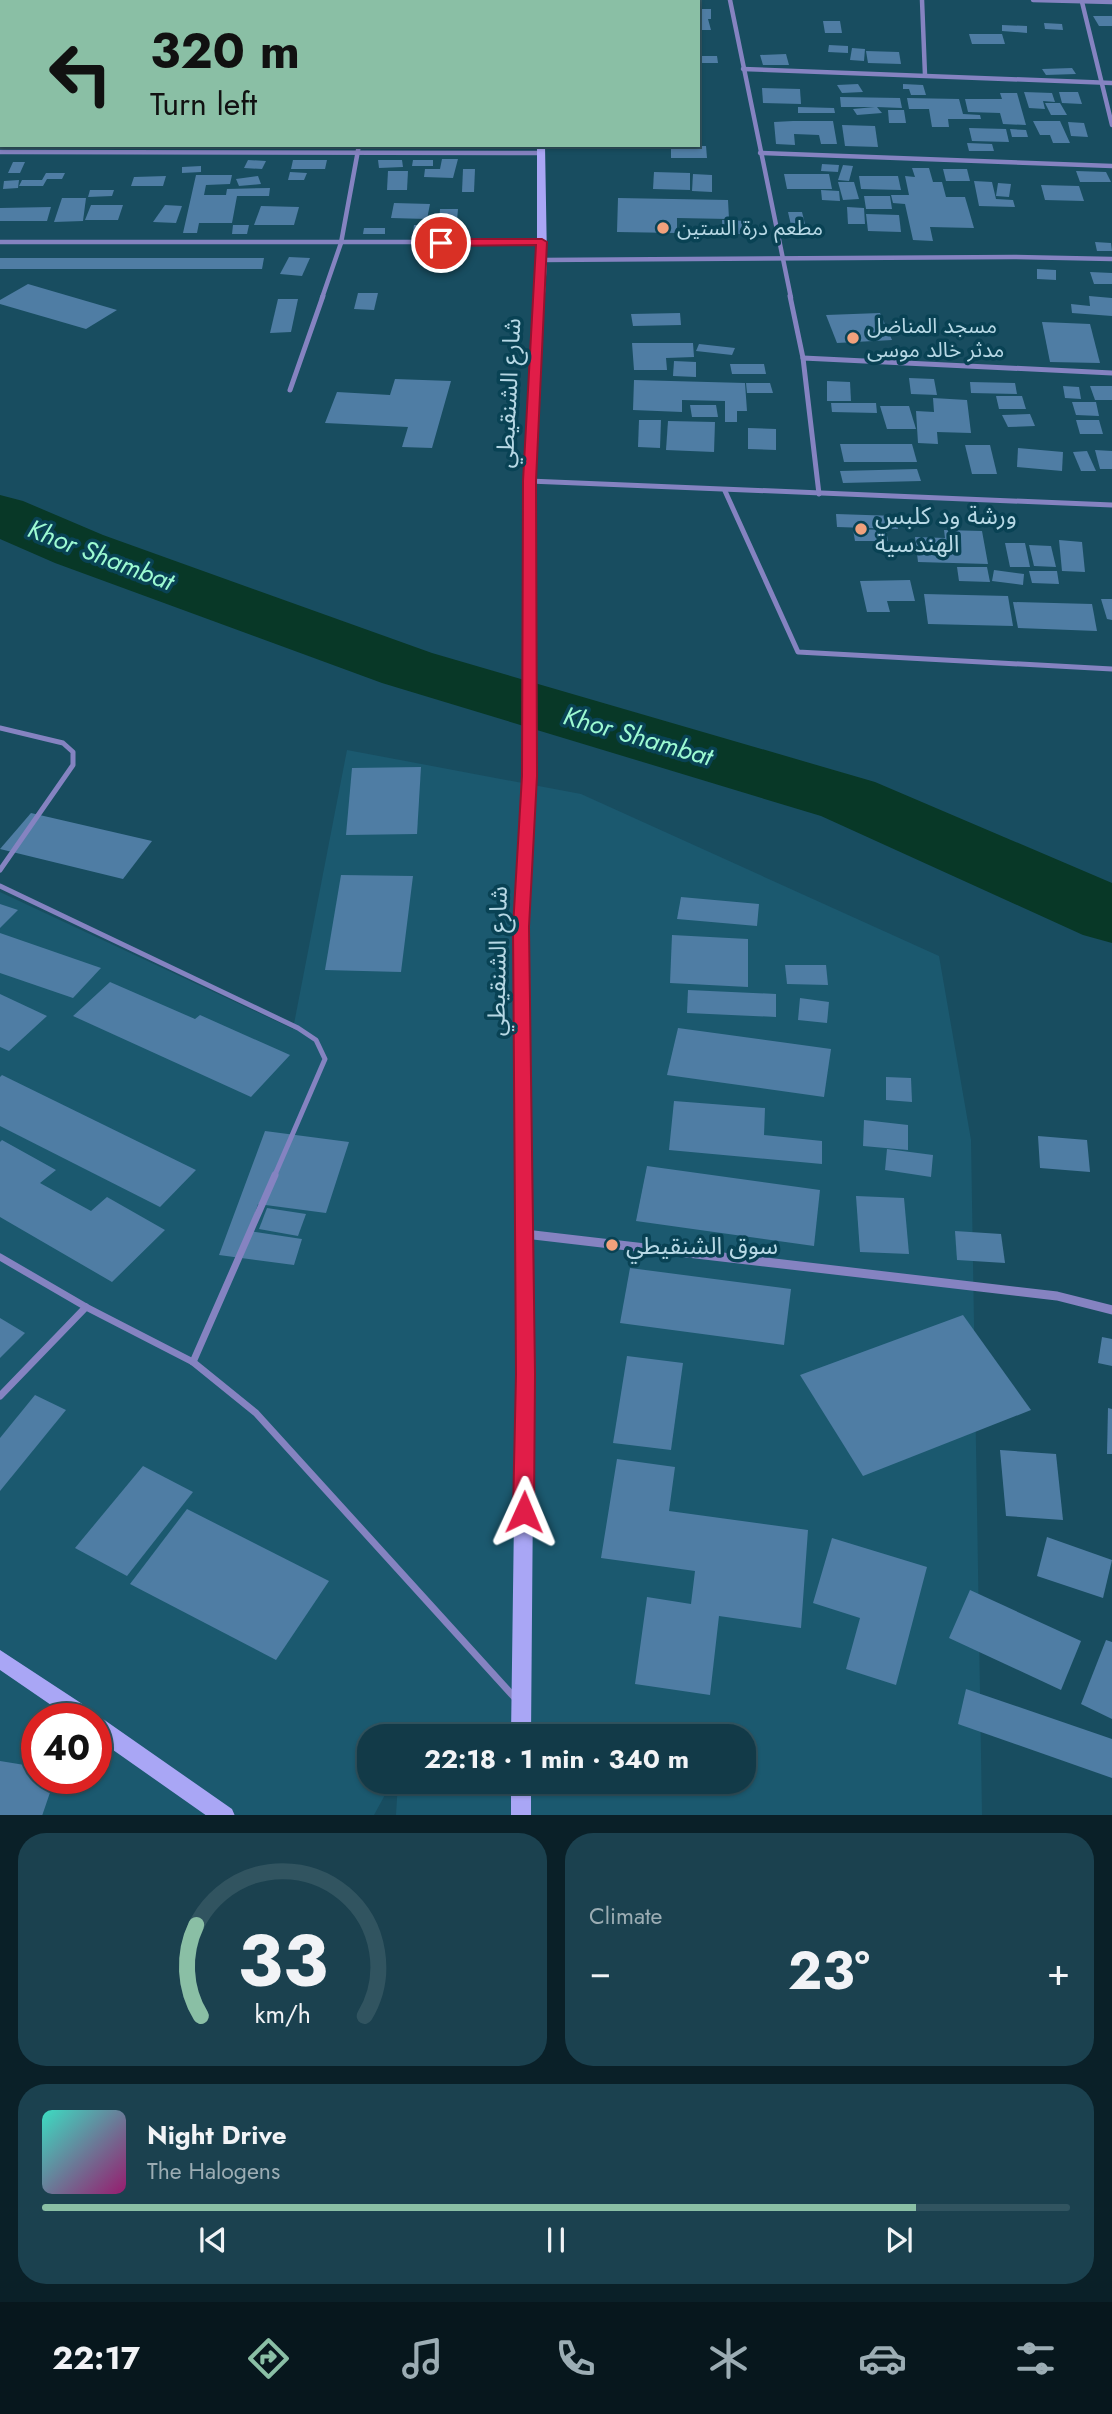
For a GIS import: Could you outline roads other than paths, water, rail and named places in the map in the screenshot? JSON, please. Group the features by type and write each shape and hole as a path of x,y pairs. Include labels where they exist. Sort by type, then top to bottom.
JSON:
{"street":[{"path":"730,0 803,358 819,494"},
{"path":"922,0 925,75"},
{"path":"1032,0 1112,2"},
{"path":"1082,2 1112,125"},
{"path":"743,69 1112,83"},
{"path":"290,390 341,243 359,147"},
{"path":"0,152 541,149"},
{"name":"شارع الشنقيطي","path":"521,1724 524,1234 521,927 529,776 530,481 542,260 541,149"},
{"path":"760,153 1112,166"},
{"path":"0,242 542,242"},
{"path":"542,260 1112,259"},
{"path":"803,358 1112,373"},
{"path":"530,481 1112,505"},
{"path":"725,491 798,652 1112,668"},
{"path":"524,1234 1057,1296 1112,1310"},
{"path":"0,1659 64,1703"},
{"path":"112,1737 225,1815"},
{"path":"521,1794 521,1815"}],"lane":[{"path":"0,728 63,743 73,752 73,765 0,870"},
{"path":"0,886 285,1022 315,1038 324,1048 325,1059 193,1362"},
{"path":"0,1257 86,1307 193,1362 256,1413 522,1706"},
{"path":"0,1396 86,1307"}],"waterway":[{"name":"Khor Shambat","path":"0,515 79,549 407,668 848,799 1112,915"}],"place":[{"name":"مطعم درة الستين","path":"663,228"},
{"name":"مسجد المناضل مدثر خالد موسى","path":"853,338"},
{"name":"ورشة ود كلبس الهندسية","path":"861,529"},
{"name":"سوق الشنقيطي","path":"612,1245"}]}
